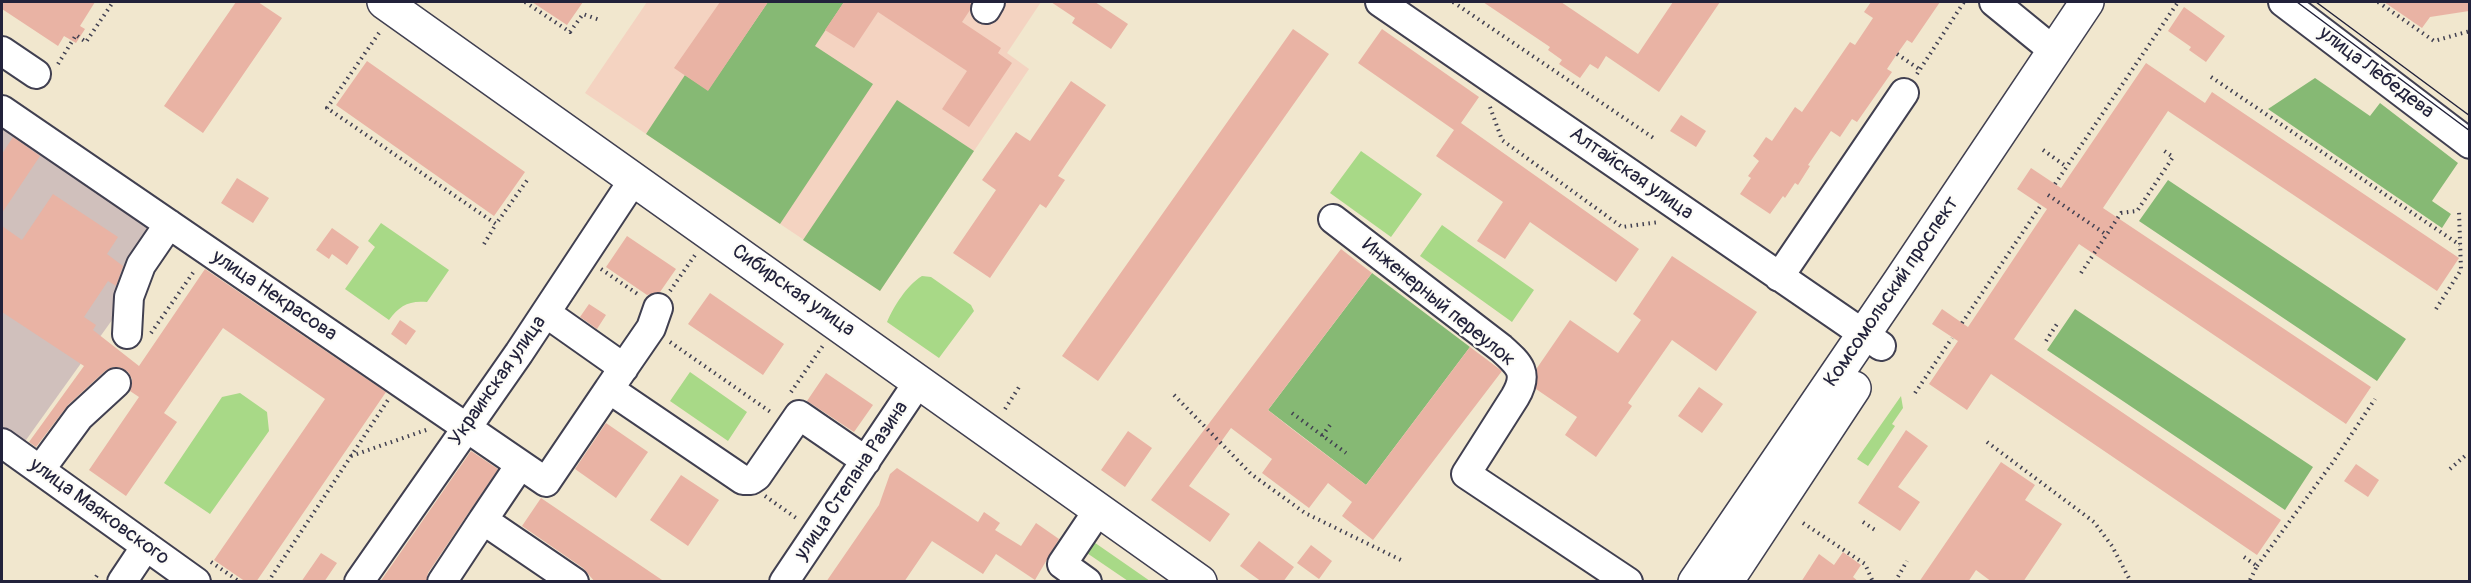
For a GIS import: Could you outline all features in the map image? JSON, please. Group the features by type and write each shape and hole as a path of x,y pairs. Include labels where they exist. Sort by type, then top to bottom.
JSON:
{"main road":[{"name":"Комсомольский проспект","path":"1726,582 1873,340 2087,2"},
{"name":"Комсомольский проспект","path":"1695,582 1873,340 2110,2"},
{"name":"Сибирская улица","path":"386,10 634,179 1099,509 1181,576"}],"street":[{"name":"Алтайская улица","path":"1380,2 1873,340"},
{"path":"1996,2 2054,51"},
{"name":"улица Лебедева","path":"2283,2 2469,144"},
{"path":"2,51 47,69"},
{"path":"1779,277 1904,93"},
{"name":"улица Некрасова","path":"2,110 546,482 617,379"},
{"name":"Украинская улица","path":"359,582 461,424 546,313 634,179"},
{"name":"Инженерный переулок","path":"1333,219 1501,348 1514,359 1523,374 1522,385 1466,474 1628,582"},
{"path":"127,334 129,297 141,265 169,224"},
{"path":"546,313 617,379 740,478 747,481 757,476 798,415 866,461"},
{"path":"617,379 654,318"},
{"name":"улица Степана Разина","path":"784,582 919,381"},
{"path":"39,470 79,417 116,383"},
{"name":"улица Маяковского","path":"2,443 146,546 200,569"},
{"path":"442,582 520,465"},
{"path":"1086,582 1056,573 1099,509"},
{"path":"483,520 574,582"},
{"path":"111,577 146,546"}],"path":[{"path":"47,69 76,35 86,42 113,2"},
{"path":"525,2 570,32 584,14 600,20"},
{"path":"1453,2 1655,139"},
{"path":"1904,93 1964,2"},
{"path":"2055,184 2178,2"},
{"path":"2378,2 2434,41 2469,31"},
{"path":"386,10 327,108 496,224"},
{"path":"1897,54 1919,69"},
{"path":"2211,77 2460,245"},
{"path":"1489,106 1502,140 1622,227 1660,222"},
{"path":"2043,150 2067,167"},
{"path":"2081,273 2121,213 2137,211 2173,157 2163,150"},
{"path":"484,243 528,179"},
{"path":"2048,195 2107,235"},
{"path":"1962,323 2041,205"},
{"path":"2436,309 2461,270 2459,211"},
{"path":"690,262 695,255"},
{"path":"654,318 775,415 779,409"},
{"path":"2046,341 2057,324"},
{"path":"1915,393 1952,338"},
{"path":"789,395 825,343"},
{"path":"268,582 400,382"},
{"path":"1005,409 1021,384"},
{"path":"1174,395 1251,474 1305,513 1403,561"},
{"path":"2249,582 2257,566 2333,462 2375,399"},
{"path":"1292,413 1346,453"},
{"path":"351,456 461,424"},
{"path":"1322,435 1330,425"},
{"path":"1987,442 2094,522 2112,546 2131,582"},
{"path":"2450,469 2466,455"},
{"path":"740,478 804,523"},
{"path":"1863,522 1875,530"},
{"path":"1803,523 1864,564 1873,582"},
{"path":"2244,557 2257,566"},
{"path":"1895,582 1907,561"},
{"path":"200,569 240,582"},
{"path":"93,582 111,577"}],"shaded area":[{"path":"647,2 1041,2 1007,53 1029,69 880,291 585,93"},
{"path":"2,117 173,235 21,447 2,433"}],"green space":[{"path":"768,2 844,2 815,46 873,84 780,224 646,134 685,75 708,90"},
{"path":"2315,78 2370,116 2380,103 2458,163 2432,201 2451,214 2442,228 2268,109"},
{"path":"897,100 974,151 880,291 803,240"},
{"path":"1361,151 1422,194 1391,237 1330,193"},
{"path":"2168,180 2406,339 2377,381 2139,221"},
{"path":"381,223 449,270 427,302 405,305 389,320 345,289 375,247 368,241"},
{"path":"1442,225 1534,290 1512,322 1420,256"},
{"path":"1372,273 1470,347 1366,485 1268,410"},
{"path":"922,276 931,277 971,305 974,311 939,358 887,322 902,296"},
{"path":"2075,309 2313,467 2285,510 2047,350"},
{"path":"690,372 747,412 728,441 670,401"},
{"path":"240,393 267,412 269,431 210,514 164,483 222,397"},
{"path":"1901,396 1903,408 1892,424 1895,426 1868,466 1857,459"},
{"path":"1088,538 1150,581 1128,581 1081,549"}],"building":[{"path":"2,2 95,2 80,26 85,29 76,43 64,36 58,46 2,9"},
{"path":"236,2 258,2 282,18 203,133 164,106"},
{"path":"532,2 583,2 567,25"},
{"path":"720,2 768,2 708,91 674,68"},
{"path":"844,2 971,2 970,10 962,22 1001,48 998,53 1012,63 969,127 942,109 967,71 878,12 854,48 825,30"},
{"path":"1051,2 1095,2 1128,24 1111,49 1072,23 1075,18"},
{"path":"1483,2 1561,2 1638,54 1673,2 1720,2 1659,92 1606,56 1598,69 1590,64 1580,78 1559,64 1562,60 1548,50 1550,47"},
{"path":"1871,2 1940,2 1912,43 1907,40 1897,54 1887,69 1892,72 1857,122 1852,119 1840,137 1831,131 1808,165 1810,166 1798,185 1795,183 1770,214 1740,194 1751,178 1748,176 1759,161 1753,156 1766,137 1772,141 1795,107 1802,112 1850,42 1855,45 1873,18 1864,12"},
{"path":"2384,2 2468,2 2469,11 2430,17 2422,28"},
{"path":"2184,7 2225,36 2206,62 2189,50 2191,47 2168,31"},
{"path":"1293,29 1329,54 1098,381 1062,356"},
{"path":"1382,29 1479,97 1461,123 1639,249 1616,282 1530,222 1505,259 1477,241 1503,202 1436,156 1454,130 1358,63"},
{"path":"367,61 525,172 494,216 336,105"},
{"path":"2146,63 2205,103 2212,92 2459,258 2437,291 2168,111 2103,208 2371,387 2346,424 2079,244 2014,339 2281,520 2257,555 1991,374 1967,410 1929,384 1958,341 1932,324 1942,309 1968,327 2047,209 2017,189 2031,168 2061,188"},
{"path":"1071,81 1106,105 1058,176 1065,180 1046,208 1040,204 990,278 953,253 996,190 982,180 1016,132 1030,141"},
{"path":"1681,115 1706,131 1696,147 1670,131"},
{"path":"13,137 40,156 2,213 2,154"},
{"path":"237,178 269,198 253,223 221,203"},
{"path":"53,194 118,237 107,254 123,266 116,286 108,281 84,317 96,325 93,330 139,366 205,269 386,392 256,582 246,582 214,560 325,399 223,328 164,413 177,422 126,496 89,470 139,397 130,391 132,379 128,372 121,368 113,367 105,371 68,405 36,447 29,442 84,366 2,312 2,226 22,240"},
{"path":"332,228 359,247 347,265 332,254 329,259 316,250"},
{"path":"627,236 676,269 660,292 647,295 606,267"},
{"path":"1341,249 1372,273 1268,410 1292,429 1366,485 1470,347 1502,371 1373,540 1342,516 1352,502 1328,483 1309,508 1262,473 1272,459 1231,428 1189,486 1230,514 1210,542 1151,500"},
{"path":"1672,256 1757,312 1716,371 1672,340 1628,403 1632,406 1596,457 1565,435 1577,417 1536,389 1537,368 1570,320 1618,353 1641,320 1633,314"},
{"path":"710,293 784,344 763,375 688,324"},
{"path":"589,304 606,315 597,329 580,317"},
{"path":"400,320 416,331 406,345 391,334"},
{"path":"826,373 873,405 854,432 807,401"},
{"path":"1699,387 1723,404 1702,433 1678,416"},
{"path":"606,423 648,452 616,498 575,469"},
{"path":"1906,430 1928,446 1898,487 1920,502 1900,531 1858,503"},
{"path":"1128,431 1152,448 1125,487 1101,470"},
{"path":"471,451 498,469 428,573 426,582 380,582"},
{"path":"2001,462 2035,485 2025,500 2062,524 2023,582 1992,582 1976,570 1968,582 1919,582"},
{"path":"2356,464 2379,480 2368,497 2344,481"},
{"path":"897,468 978,522 984,512 1000,523 995,530 1021,546 1036,523 1059,539 1035,580 996,554 983,574 932,541 904,582 826,582 879,505 890,474"},
{"path":"681,475 719,500 688,546 650,520"},
{"path":"541,498 665,582 595,582 583,568 522,526"},
{"path":"1259,541 1294,567 1283,582 1262,582 1240,566"},
{"path":"1311,545 1332,561 1319,579 1297,563"},
{"path":"1843,552 1861,565 1853,577 1859,582 1801,582 1819,554 1834,565"},
{"path":"321,553 337,563 324,582 301,582"}],"tram line":[{"path":"2297,2 2470,131"},
{"path":"2316,2 2470,116"}]}
